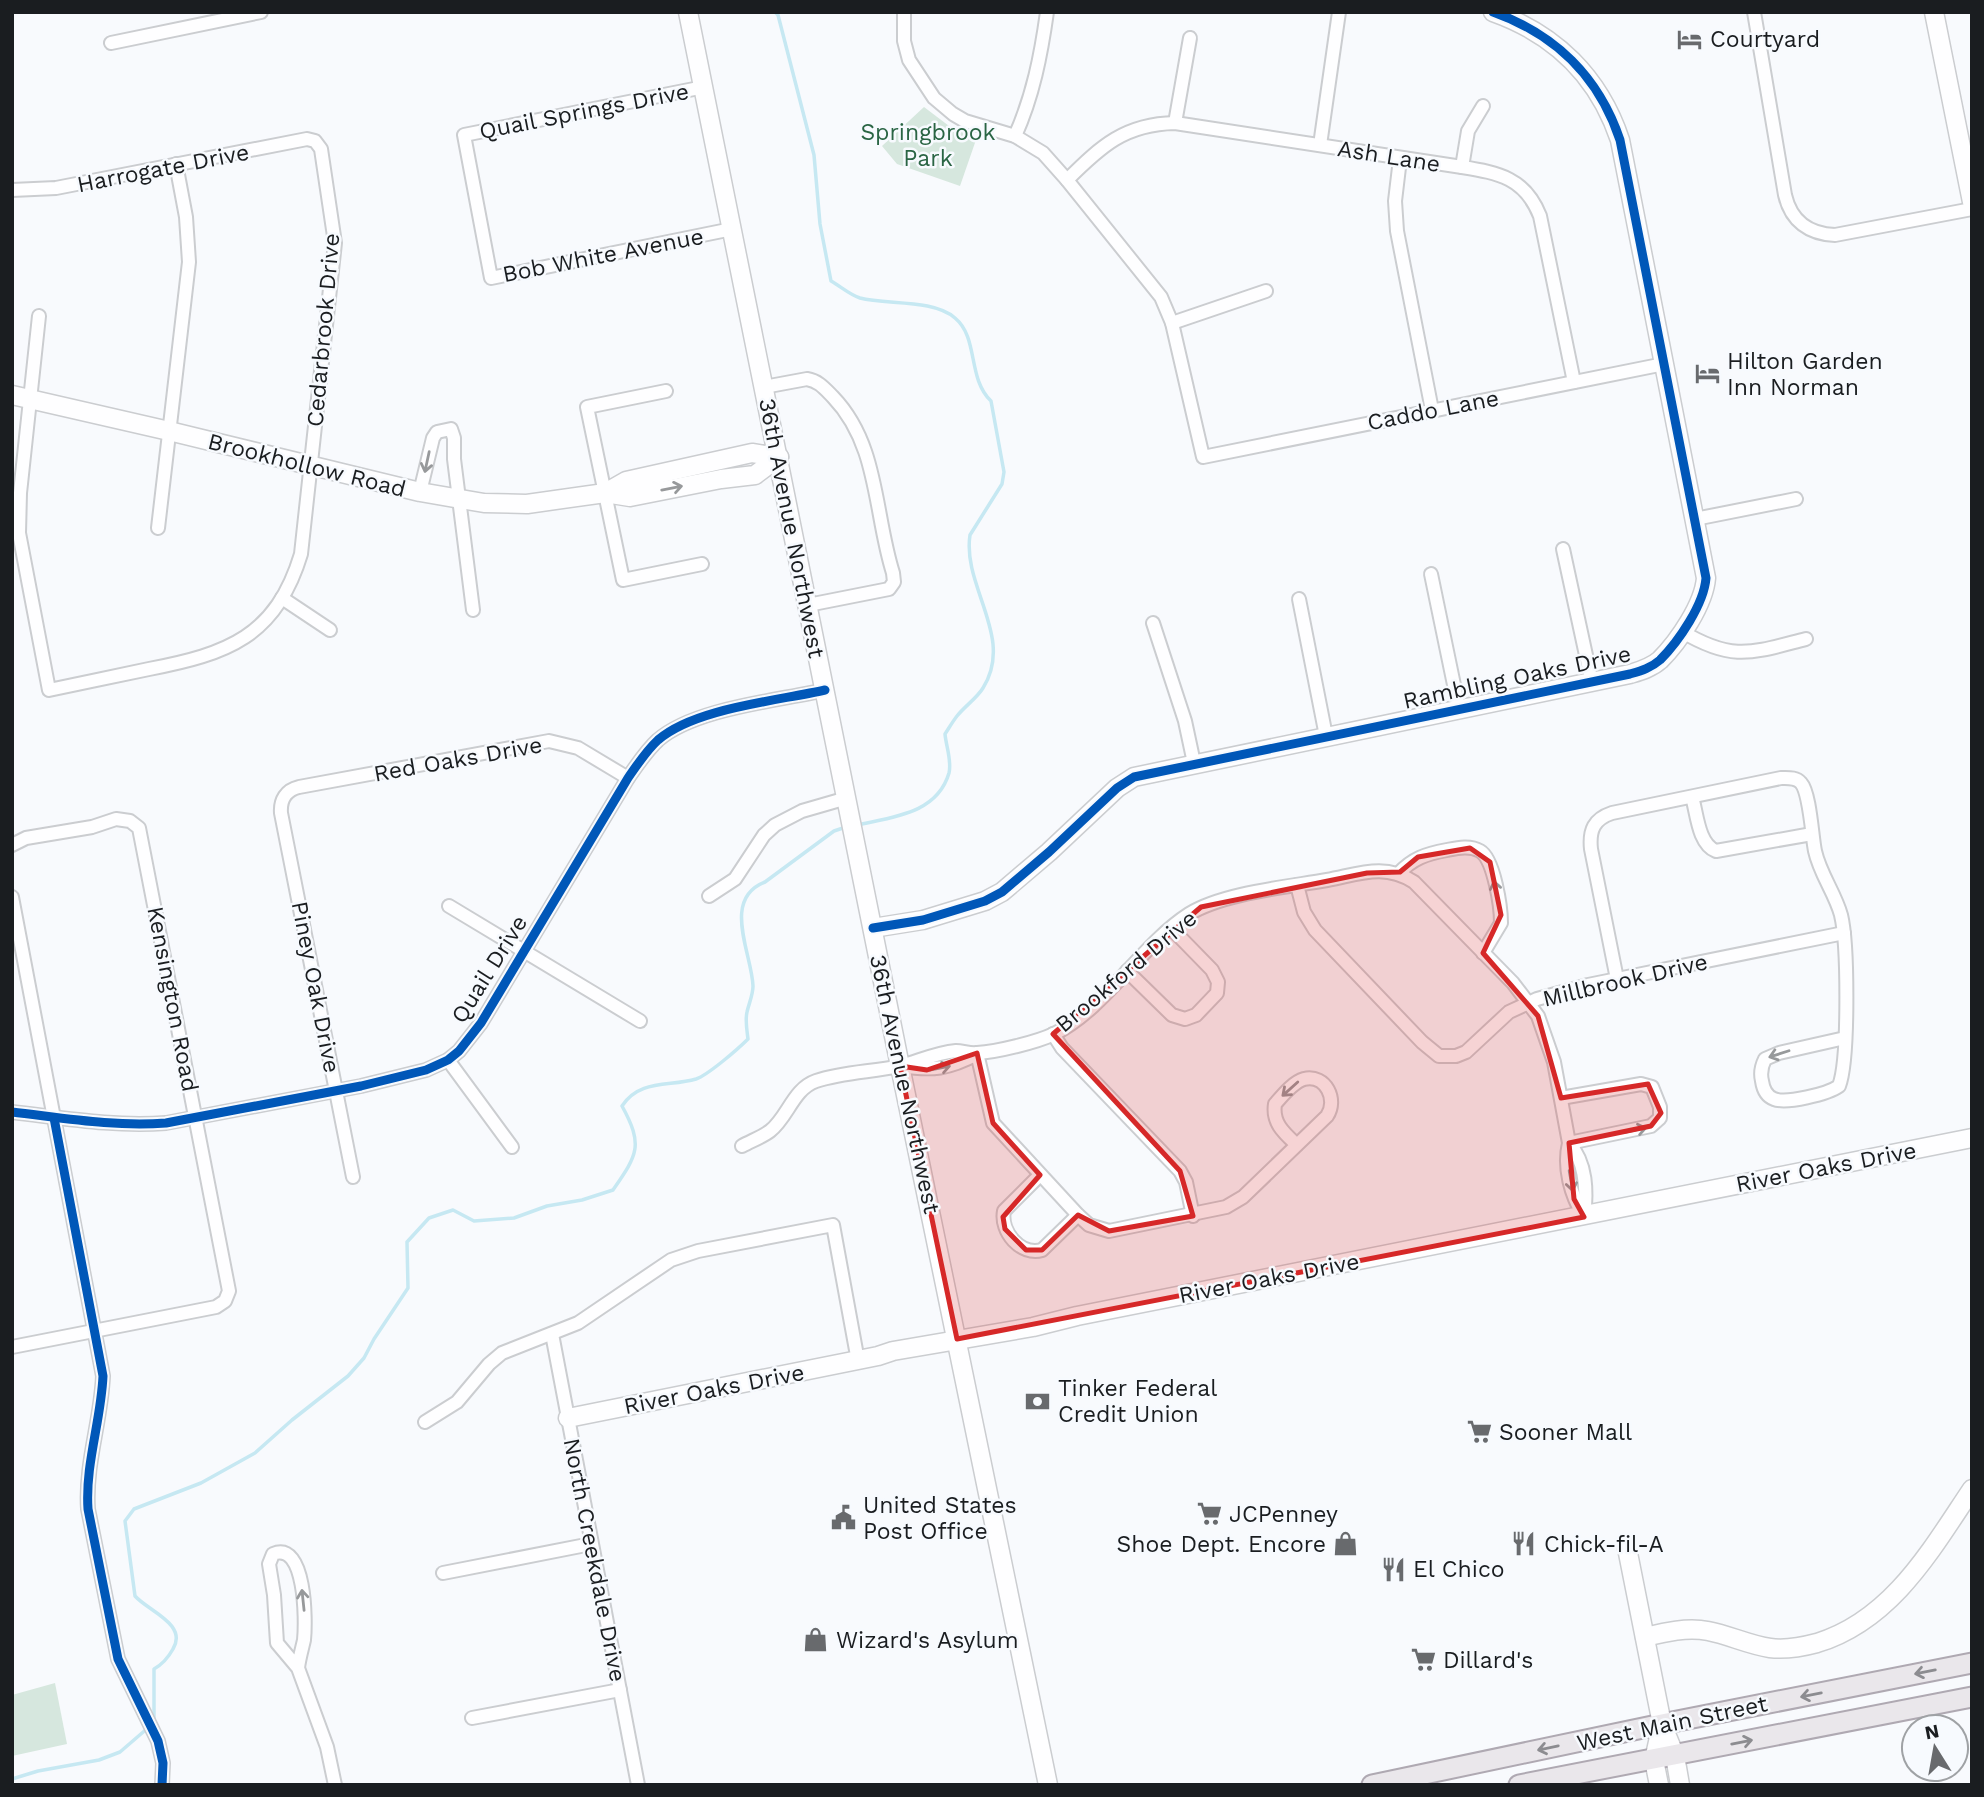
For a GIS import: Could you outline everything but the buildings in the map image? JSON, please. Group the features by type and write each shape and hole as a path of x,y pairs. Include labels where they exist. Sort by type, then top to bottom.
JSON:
{"main road":[{"name":"West Main Street","path":"1372,1785 1972,1663"},
{"name":"West Main Street","path":"1519,1785 1972,1697"}],"street":[{"path":"111,43 261,12"},
{"name":"36th Avenue Northwest","path":"688,12 1048,1785"},
{"path":"904,12 904,41 909,60 934,98 965,121 1015,136 1043,153 1152,285 1161,297 1172,323 1266,291"},
{"path":"1015,136 1037,72 1047,12"},
{"path":"1320,145 1339,12"},
{"name":"Rambling Oaks Drive","path":"873,928 923,920 994,897 1011,886 1126,781 1145,773 1592,683 1643,670 1659,660 1681,631 1699,603 1705,584 1695,519 1625,164 1614,122 1585,75 1556,44 1528,26 1493,12"},
{"path":"1754,12 1785,195 1792,214 1800,222 1817,233 1835,235 1972,209"},
{"path":"1934,12 1972,202"},
{"path":"1175,123 1189,38"},
{"name":"Quail Springs Drive","path":"464,135 704,87"},
{"path":"1462,167 1468,131 1483,106"},
{"name":"Ash Lane","path":"1067,180 1128,131 1150,124 1175,123 1462,167 1504,176 1521,187 1537,207 1546,237 1574,382"},
{"name":"Bob White Avenue","path":"464,135 491,278 732,229"},
{"name":"Harrogate Drive","path":"12,190 56,188 312,139"},
{"name":"Cedarbrook Drive","path":"17,547 49,690 182,663 223,651 246,638 282,598 301,554 335,243 321,149 312,139"},
{"path":"1400,159 1395,201 1397,231 1432,410"},
{"path":"158,528 189,262 186,217 176,164"},
{"path":"17,547 39,316"},
{"name":"Caddo Lane","path":"1172,323 1203,457 1664,364"},
{"path":"764,387 814,380 837,401 852,421 866,449 893,573 893,586 884,591 808,605"},
{"path":"666,391 587,407 623,580 702,564"},
{"name":"Brookhollow Road","path":"12,395 169,430 420,492 505,504 527,504 605,493 626,481 752,453 779,457"},
{"path":"420,492 433,438 437,432 451,429 473,610"},
{"path":"1695,519 1796,499"},
{"path":"1563,549 1592,683"},
{"path":"1431,574 1459,709"},
{"path":"282,598 331,630"},
{"path":"1299,599 1326,736"},
{"path":"1153,623 1185,721 1194,763"},
{"path":"1681,631 1718,650 1737,653 1806,639"},
{"name":"Quail Drive","path":"12,1112 141,1125 196,1118 336,1091 411,1075 448,1060 481,1023 628,778 649,749 680,726 751,705 825,690"},
{"name":"Red Oaks Drive","path":"284,797 299,787 549,741 578,748 628,778"},
{"path":"1617,979 1591,849 1590,834 1593,826 1603,816 1612,813 1781,778 1794,778 1804,787 1819,864 1840,911 1844,933 1844,1038 1843,1074 1836,1089 1787,1101 1768,1096 1761,1077 1765,1059 1779,1053 1844,1038"},
{"name":"Piney Oak Drive","path":"284,797 281,813 353,1177"},
{"path":"1692,797 1703,839 1716,851 1812,834"},
{"path":"709,897 735,879 764,835 775,825 802,811 849,806"},
{"name":"Kensington Road","path":"12,845 26,838 117,820 130,821 139,828 229,1283 225,1301 208,1309 95,1331"},
{"path":"1483,953 1501,923 1490,862 1484,854 1477,849 1466,847 1427,854 1409,863 1398,874 1414,883 1483,953 1513,983 1538,1016 1554,1062 1569,1143 1579,1154 1587,1193 1584,1217"},
{"name":"Brookford Drive","path":"742,1146 771,1130 802,1090 814,1082 900,1066 927,1070 958,1064 977,1053 1054,1034 1084,1013 1171,928 1187,915 1214,902 1377,871 1392,871 1398,874"},
{"name":"Millbrook Drive","path":"1297,885 1304,912 1315,930 1439,1056 1450,1058 1460,1055 1509,1012 1528,1002 1588,985 1844,933"},
{"path":"12,897 103,1376 101,1405 87,1485 88,1509 118,1659 158,1741 163,1763 162,1785"},
{"path":"449,906 640,1021"},
{"path":"1126,971 1172,1016 1185,1019 1202,1010 1217,993 1218,982 1212,970 1171,928"},
{"path":"1054,1034 1062,1048 1180,1171 1186,1182 1192,1216"},
{"path":"977,1053 993,1123 1078,1215 1089,1225 1109,1231 1192,1216 1233,1204 1262,1180 1297,1145 1332,1109 1329,1091 1316,1080 1309,1078 1298,1082 1275,1104 1274,1116 1277,1122 1297,1145"},
{"path":"448,1060 512,1147"},
{"path":"1561,1098 1641,1084 1652,1087 1660,1107 1660,1118 1651,1126 1569,1143"},
{"name":"River Oaks Drive","path":"568,1418 858,1361 893,1351 1033,1327 1100,1311 1972,1138"},
{"path":"1040,1175 1004,1211 1005,1229 1010,1237 1026,1250 1042,1250 1078,1215"},
{"path":"425,1422 457,1402 495,1357 578,1323 655,1269 683,1255 832,1225 858,1361"},
{"path":"12,1347 95,1331"},
{"name":"North Creekdale Drive","path":"552,1334 638,1785"},
{"path":"1645,1637 1691,1629 1770,1648 1828,1639 1861,1622 1891,1600 1972,1489"},
{"path":"443,1573 591,1544"},
{"path":"1627,1548 1662,1724 1675,1756 1680,1785"},
{"path":"298,1668 304,1641 302,1593 298,1570 292,1557 278,1552 272,1555 269,1564 277,1643 298,1668 327,1747 335,1785"},
{"path":"472,1718 620,1690"},
{"path":"1659,1785 1654,1760 1662,1724"}],"highlighted area":[{"path":"1470,848 1490,862 1501,915 1483,953 1538,1016 1561,1098 1648,1084 1661,1113 1651,1126 1569,1143 1574,1199 1584,1217 957,1339 900,1066 927,1070 977,1053 993,1123 1040,1175 1003,1217 1005,1229 1026,1250 1042,1250 1078,1215 1109,1231 1193,1216 1180,1171 1053,1034 1201,907 1367,873 1400,872 1418,857"}],"green space":[{"name":"Springbrook Park","path":"924,107 953,129 977,137 960,186 897,164 882,146"},
{"path":"55,1683 67,1744 12,1756 12,1695"}],"waterway":[{"path":"775,12 778,15 814,155 820,224 831,281 860,298 922,305 946,312 955,318 967,336 979,381 991,401 1004,472 1002,484 970,535 973,574 991,631 991,669 983,688 957,716 945,734 949,773 943,787 924,805 898,816 857,825"},
{"path":"154,1722 154,1669 167,1658 176,1640 171,1625 135,1596 125,1521 134,1509 201,1483 255,1453 348,1376 364,1358 408,1288 407,1242 429,1218 453,1210 474,1221 514,1218 547,1206 582,1200 613,1190 628,1168 635,1150 633,1131 622,1106 629,1097 656,1085 701,1077 748,1039 746,1015 753,986 742,928 744,901 752,890 834,831 846,827"},
{"path":"12,1779 38,1771 99,1760 120,1752 149,1727"}],"cycle path":[{"path":"873,928 923,920 985,901 1002,892 1117,788 1134,777 1630,674 1657,663 1682,633 1701,599 1706,578 1620,140 1600,97 1572,61 1536,32 1493,12"},
{"path":"12,1112 108,1123 166,1123 361,1086 426,1070 448,1060 459,1051 481,1023 628,778 658,740 674,729 714,713 825,690"},
{"path":"54,1118 103,1376 89,1476 88,1509 118,1659 158,1741 163,1763 162,1785"}],"place":[{"name":"Courtyard","path":"1690,39"},
{"name":"Hilton Garden Inn Norman","path":"1707,374"},
{"name":"Tinker Federal Credit Union","path":"1038,1401"},
{"name":"Sooner Mall","path":"1479,1432"},
{"name":"JCPenney","path":"1209,1514"},
{"name":"United States Post Office","path":"843,1518"},
{"name":"Shoe Dept. Encore","path":"1346,1544"},
{"name":"Chick-fil-A","path":"1524,1544"},
{"name":"El Chico","path":"1393,1569"},
{"name":"Wizard's Asylum","path":"816,1640"},
{"name":"Dillard's","path":"1423,1660"}]}
